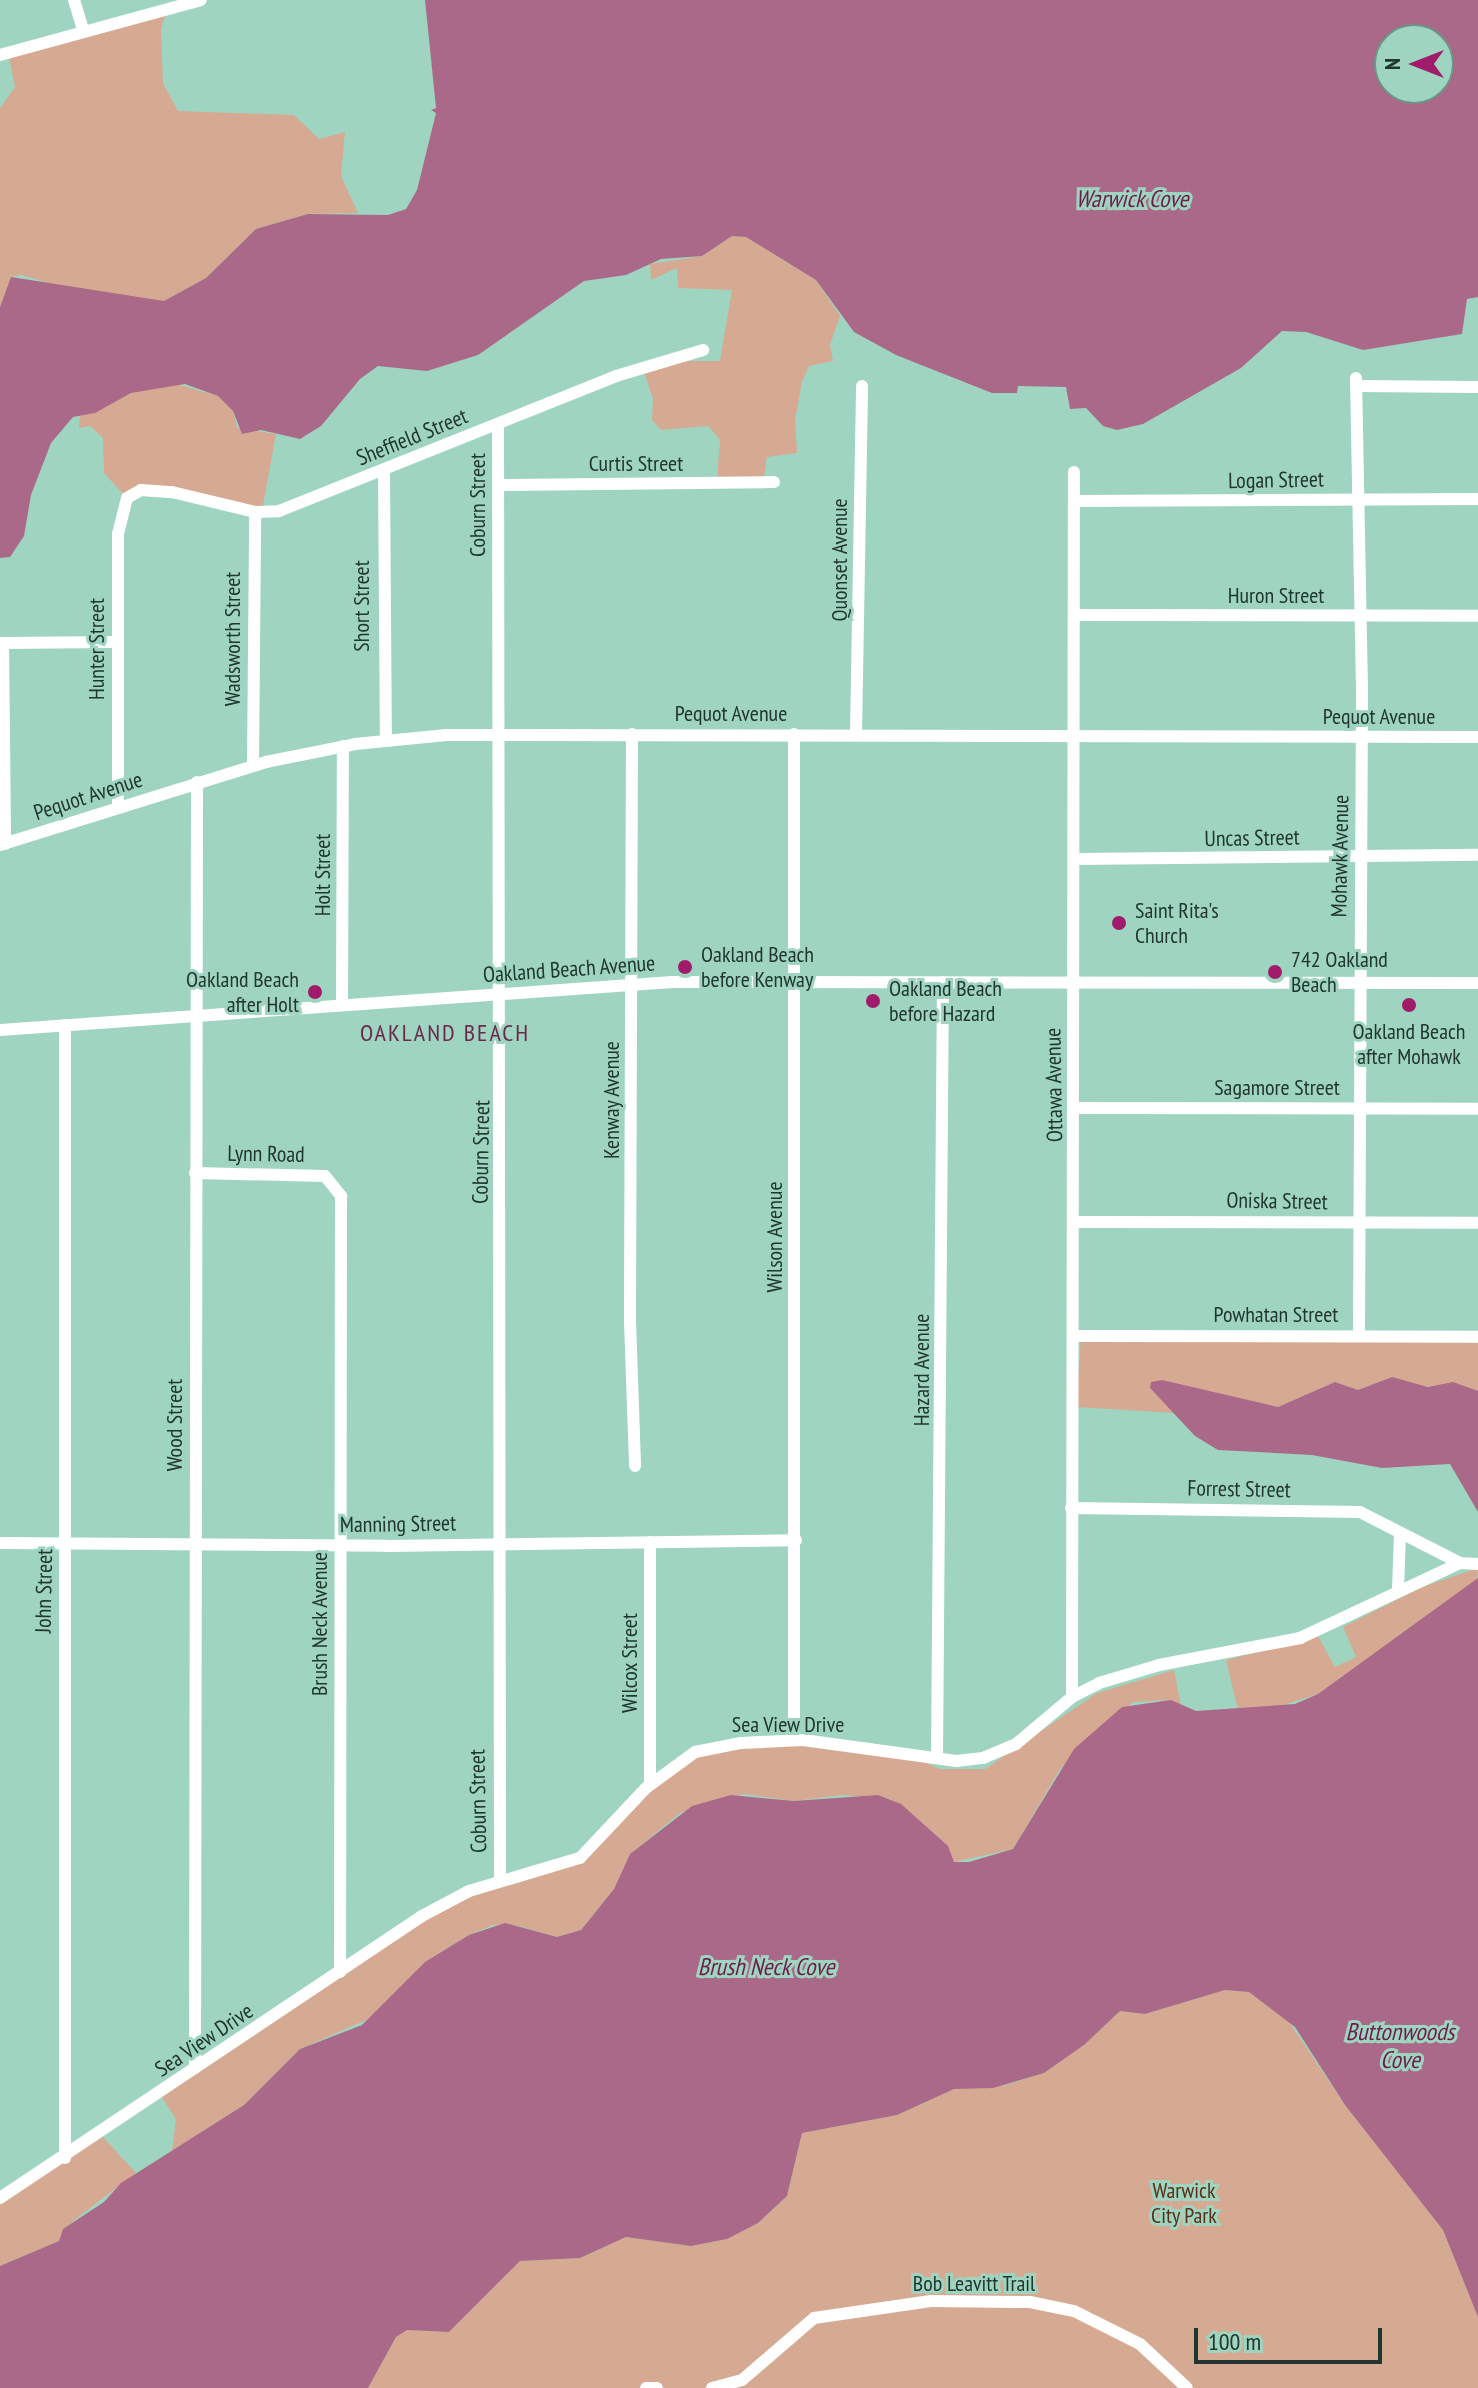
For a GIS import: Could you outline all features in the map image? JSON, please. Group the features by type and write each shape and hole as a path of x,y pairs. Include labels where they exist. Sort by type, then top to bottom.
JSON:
{"street":[{"path":"74,0 83,30"},
{"path":"0,55 201,0"},
{"name":"Sheffield Street","path":"132,495 141,490 172,492 255,512 294,506 650,364 703,350"},
{"name":"Mohawk Avenue","path":"1359,1334 1361,737 1355,498 1356,382 1478,387"},
{"name":"Quonset Avenue","path":"856,734 862,386"},
{"name":"Coburn Street","path":"498,424 502,994 498,1542 500,1881"},
{"name":"Short Street","path":"384,470 386,741"},
{"name":"Ottawa Avenue","path":"1072,1697 1074,472"},
{"name":"Curtis Street","path":"499,485 774,482"},
{"name":"Hunter Street","path":"118,808 119,513 132,495"},
{"name":"Logan Street","path":"1074,501 1478,499"},
{"name":"Wadsworth Street","path":"253,765 255,512"},
{"name":"Huron Street","path":"1075,615 1478,616"},
{"path":"2,845 2,643 117,642"},
{"name":"Pequot Avenue","path":"2,845 253,765 343,746 386,741 500,734 1478,737"},
{"name":"Kenway Avenue","path":"632,734 635,1466"},
{"name":"Wilson Avenue","path":"794,734 794,1740"},
{"name":"Holt Street","path":"342,1005 343,746"},
{"name":"Wood Street","path":"195,2068 197,782"},
{"name":"Uncas Street","path":"1075,859 1478,855"},
{"name":"Oakland Beach Avenue","path":"0,1030 631,985 795,982 1478,983"},
{"name":"Hazard Avenue","path":"937,1758 943,982"},
{"name":"John Street","path":"65,1025 65,2158"},
{"name":"Sagamore Street","path":"1075,1108 1478,1109"},
{"name":"Lynn Road","path":"195,1173 310,1175 333,1182"},
{"name":"Brush Neck Avenue","path":"333,1182 342,1204 340,1972"},
{"name":"Oniska Street","path":"1075,1222 1478,1223"},
{"name":"Powhatan Street","path":"1074,1336 1359,1334 1478,1337"},
{"name":"Forrest Street","path":"1071,1508 1344,1511 1381,1519 1400,1534 1460,1563"},
{"path":"1398,1590 1400,1534"},
{"name":"Manning Street","path":"0,1543 340,1546 796,1540"},
{"name":"Wilcox Street","path":"650,1542 650,1784"},
{"name":"Sea View Drive","path":"0,2198 65,2158 447,1901 500,1881 580,1858 650,1784 695,1752 719,1745 794,1740 888,1747 966,1761 1002,1752 1072,1697 1140,1670 1300,1638 1460,1563 1477,1564"},
{"name":"Bob Leavitt Trail","path":"712,2388 742,2380 799,2326 820,2316 963,2301 1030,2302 1074,2311 1140,2344 1187,2388"},
{"path":"646,2388 657,2388"}],"green space":[{"path":"168,8 161,28 163,83 178,111 294,115 319,139 345,132 341,176 358,213 308,214 256,229 206,278 164,301 69,289 21,275 11,277 0,307 0,108 15,87 8,52"},
{"path":"732,236 746,237 816,280 840,316 830,345 833,361 809,366 802,382 795,420 797,453 767,457 764,477 717,478 720,440 708,426 661,430 652,420 653,399 643,369 658,361 720,361 732,290 678,288 677,268 651,280 650,264 702,256"},
{"path":"173,383 218,396 233,411 237,428 276,434 262,511 171,491 125,496 104,473 103,438 90,426 79,428 80,415 131,393"},
{"path":"1081,1336 1478,1343 1478,1391 1414,1385 1392,1377 1358,1390 1335,1382 1278,1407 1199,1389 1150,1388 1174,1413 1076,1407"},
{"path":"1478,1568 1477,1579 1455,1597 1318,1694 1271,1709 1238,1710 1226,1660 1318,1636 1335,1667 1356,1657 1343,1627 1422,1587"},
{"path":"1174,1670 1181,1706 1171,1700 1133,1702 1060,1769 1013,1849 954,1862 891,1799 843,1795 794,1801 744,1794 680,1813 630,1854 614,1889 581,1930 557,1937 519,1926 493,1925 469,1935 425,1962 373,2017 300,2049 244,2105 172,2151 176,2119 159,2093 459,1893 580,1857 679,1759 794,1739 913,1757 940,1769 985,1769 1097,1693"},
{"name":"Warwick City Park","path":"1225,1990 1249,1992 1285,2016 1345,2105 1443,2230 1478,2317 1478,2388 368,2388 396,2337 407,2330 449,2332 520,2261 580,2258 626,2237 691,2246 727,2239 758,2223 787,2196 802,2133 897,2115 954,2089 1006,2085 1044,2073 1084,2045 1120,2011 1145,2014"},
{"path":"101,2135 136,2173 73,2221 59,2241 0,2266 0,2198"}],"water":[{"name":"Warwick Cove","path":"425,0 1478,0 1478,297 1467,299 1462,334 1363,350 1306,332 1282,331 1241,368 1143,424 1117,430 1103,426 1086,408 1070,409 1066,387 1018,386 1017,393 992,393 896,355 854,332 816,280 746,237 732,236 702,256 661,259 626,275 584,281 478,355 427,371 378,366 360,379 321,426 300,439 261,430 242,434 233,411 218,396 185,384 131,393 95,413 73,417 51,443 31,495 24,536 10,557 0,558 0,307 11,277 164,301 206,278 256,229 308,214 388,215 406,209 417,190 436,113 431,110 436,108"},
{"path":"1392,1377 1428,1387 1453,1382 1478,1391 1478,1512 1450,1464 1382,1468 1312,1455 1218,1450 1195,1436 1150,1388 1151,1382 1162,1380 1278,1407 1335,1382 1358,1390"},
{"name":"Brush Neck Cove","path":"1478,1578 1478,2317 1443,2230 1345,2105 1295,2027 1249,1992 1225,1990 1145,2014 1120,2011 1084,2045 1044,2073 993,2088 954,2089 897,2115 802,2133 787,2196 758,2223 727,2239 691,2246 626,2237 580,2258 520,2261 449,2332 407,2330 396,2337 368,2388 0,2388 0,2266 59,2241 63,2229 104,2202 121,2183 244,2105 300,2049 362,2025 425,1962 469,1935 505,1923 557,1937 581,1930 614,1889 630,1854 692,1806 731,1795 794,1801 878,1795 901,1804 948,1846 954,1862 969,1862 1013,1849 1074,1749 1122,1707 1171,1700 1196,1711 1295,1704 1318,1694"}],"place":[{"name":"Saint Rita's Church","path":"1119,923"},
{"name":"Oakland Beach before Kenway","path":"685,967"},
{"name":"742 Oakland Beach","path":"1275,972"},
{"name":"Oakland Beach after Holt","path":"315,992"},
{"name":"Oakland Beach before Hazard","path":"873,1001"},
{"name":"Oakland Beach after Mohawk","path":"1409,1005"}],"district":[{"name":"OAKLAND BEACH","path":"445,1033"}],"water label":[{"name":"Buttonwoods Cove","path":"1400,2046"}]}
